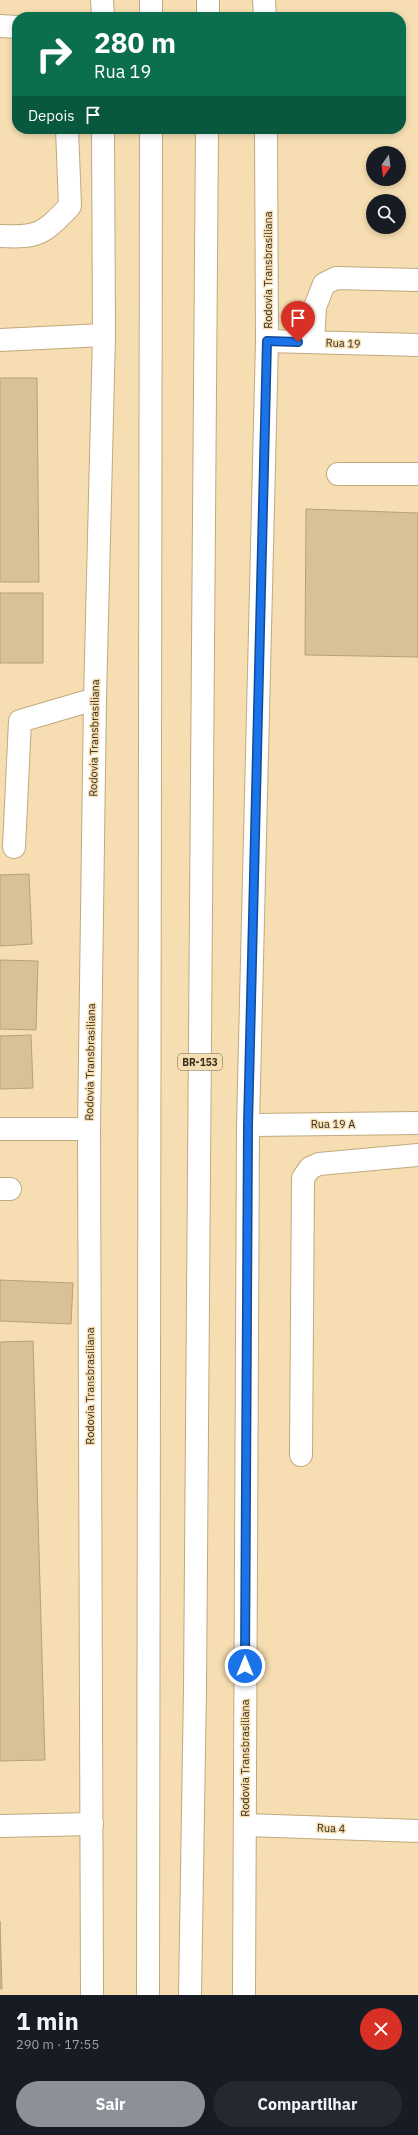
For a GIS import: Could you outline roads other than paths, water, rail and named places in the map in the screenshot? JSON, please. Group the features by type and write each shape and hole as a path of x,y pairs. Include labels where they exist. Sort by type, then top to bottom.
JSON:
{"main road":[{"path":"102,0 102,12"},
{"path":"151,0 151,12"},
{"path":"208,0 208,12"},
{"path":"264,0 265,12"},
{"path":"0,26 12,27"},
{"path":"0,236 26,237 48,229 70,206 67,134"},
{"name":"Rodovia Transbrasiliana","path":"92,1995 89,1129 95,699 104,335 103,134"},
{"path":"148,1995 151,134"},
{"name":"BR-153","path":"190,1995 195,1673 207,134"},
{"name":"Rodovia Transbrasiliana","path":"244,1995 248,1125 267,341 266,134"},
{"path":"313,342 315,307 324,284 336,278 418,280"},
{"path":"0,340 104,335"},
{"name":"Rua 19","path":"267,341 418,346"},
{"path":"338,474 418,474"},
{"path":"14,847 20,722 95,699"},
{"name":"Rua 19 A","path":"248,1125 418,1124"},
{"path":"0,1130 89,1129"},
{"path":"301,1455 303,1178 310,1168 319,1164 418,1155"},
{"path":"0,1826 92,1824"},
{"name":"Rua 4","path":"245,1825 418,1831"}]}
